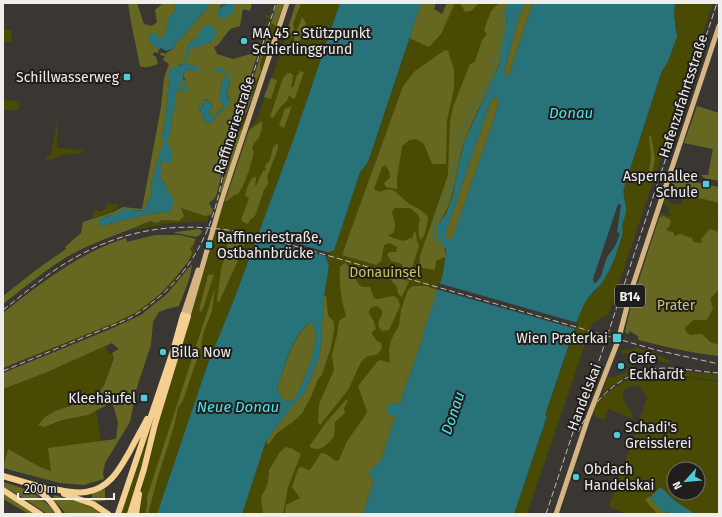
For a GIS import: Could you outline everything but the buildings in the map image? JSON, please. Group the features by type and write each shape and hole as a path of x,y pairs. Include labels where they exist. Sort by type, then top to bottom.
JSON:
{"highway":[{"path":"118,514 186,316"},
{"path":"130,514 144,469 155,424 186,316"},
{"path":"3,476 48,488 80,493 99,488 114,477 121,467 158,396"},
{"path":"136,514 144,469"},
{"path":"19,481 35,488 45,496 59,514"},
{"path":"48,488 88,502 108,514"},
{"path":"3,490 40,514"}],"main road":[{"name":"Raffineriestraße","path":"186,316 204,251 212,233 287,3"},
{"name":"Hafenzufahrtsstraße","path":"670,174 719,26"},
{"name":"Handelskai","path":"556,514 590,412 616,347 631,291 670,174"}],"green space":[{"path":"128,3 137,3 144,24 152,26 157,22 155,10 162,3 174,3 176,6 175,11 168,18 169,27 166,29 162,40 158,37 149,41 159,50 158,53 154,52 153,55 156,57 158,64 146,67 140,66"},
{"path":"211,3 228,3 221,5 217,15 235,5 232,3 252,3 250,11 243,9 240,26 230,29 218,45 214,47 217,54 233,59 254,53 257,56 230,138 217,193 215,198 209,203 213,210 211,215 205,216 181,208 184,216 179,221 162,220 157,223 150,221 89,245 52,266 3,304 3,296 66,249 65,247 81,233 83,222 123,207 142,209 161,107 164,78 169,64 163,60 165,56 160,55 161,52 165,54 174,48 176,42 184,35","holes":["198,35 211,42 189,49 186,54 188,44","186,59 186,64 194,65 197,71 188,69 183,74 185,80 179,85 180,88 187,91 178,90 176,94 176,104 173,110 168,144 163,161 160,165 160,177 164,182 172,204 171,211 144,215 101,226 106,216 130,210 144,210 147,205 152,190 152,182 157,161 165,142 162,137 166,116 169,81 179,65 184,64","227,75 230,83 227,90 229,99 224,109 210,123 205,122 198,105 205,105 204,100 206,99 213,105 209,113 211,116 215,115 224,106 220,101 221,83"]},
{"path":"277,3 284,3 276,26 271,23"},
{"path":"296,3 340,3 295,135 233,302 207,366 157,514 139,514 147,463 157,425 214,232 249,130 258,117 270,80 273,76"},
{"path":"296,3 301,3 293,24 294,29 292,35 286,34"},
{"name":"Donauinsel","path":"421,3 436,3 434,9 442,14 447,3 508,3 446,249 443,274 363,514 242,514 266,441 324,296 329,266 327,258 330,253 328,252 335,248 360,172 368,162"},
{"path":"421,3 436,3 434,9 442,14 447,3 455,3 441,34 429,47 409,38"},
{"path":"460,3 479,3 471,11 465,12"},
{"path":"499,3 508,3 504,15 507,18 500,61 465,140 449,204 438,224 444,245 445,257 436,261 435,270 419,267 420,256 448,175 450,122 453,107 470,64 475,62 482,40 487,34 484,30 491,11"},
{"path":"525,3 533,3 509,75 505,76 504,72 519,16"},
{"path":"675,3 713,3 608,316 604,316 592,324 527,514 514,514 578,318 587,298 596,290 605,278 618,248 622,232 621,225 626,210 623,193 624,188 661,73 675,42 677,32 674,15"},
{"path":"272,7 257,56 254,53 268,18 265,17 265,15 269,15"},
{"path":"302,17 306,23 298,46 292,44"},
{"path":"277,22 277,25 261,72 260,65 262,57 266,53 266,46 270,42 271,33 267,36 271,23 276,26"},
{"path":"3,29 11,30 12,42 3,42"},
{"path":"271,33 272,36 270,42 266,46 267,53 262,57 260,65 261,72 254,84 252,98 246,114 241,116 267,36"},
{"path":"445,50 448,51 454,70 454,88 447,121 446,164 432,164 424,144 416,139 410,140 402,146 397,189 386,187 384,183 390,178 389,171 385,165 382,167 374,189 380,192 392,190 410,204 424,212 428,217 427,226 421,240 418,233 420,220 418,215 410,208 395,208 392,212 395,225 394,232 388,236 403,241 412,239 414,232 416,232 419,246 411,271 404,270 402,264 391,261 387,255 389,252 396,252 397,247 390,243 384,245 381,261 376,265 342,255 403,86 415,71"},
{"path":"300,71 304,72 295,98 293,99 289,95 287,101 281,106 273,118 270,117 283,78 288,73 291,73 293,76 291,88 294,86 296,77"},
{"path":"261,72 252,98 254,84"},
{"path":"271,78 277,80 271,99 264,97"},
{"path":"250,87 241,116 246,114 243,130 239,130 226,168 227,159"},
{"path":"497,96 499,101 494,120 452,240 446,238 446,232 491,100"},
{"path":"3,100 18,101 20,104 19,109 3,110"},
{"path":"292,106 284,128 279,125 285,109"},
{"path":"697,106 719,113 719,181 704,178 701,175 708,175 713,149 684,143"},
{"path":"58,117 57,148 83,150 81,153 64,155 46,161 45,158 51,155"},
{"path":"262,121 261,133 254,143 252,149 254,151 248,174 243,185 238,194 225,201 249,130"},
{"path":"239,130 243,130 222,193 220,193 226,168"},
{"path":"649,135 651,136 655,158 651,178 648,179 651,157"},
{"path":"278,143 278,149 267,177 268,184 264,190 255,216 248,224 243,222 241,219 249,199 245,195 248,185 252,178 256,177 256,186 263,171 266,170 265,166 270,160 273,147"},
{"path":"675,178 719,187 719,203 672,189 672,180"},
{"name":"Prater","path":"685,193 719,203 717,222 719,223 719,227 715,229 719,229 719,356 649,343 639,340 639,337 630,331 628,334 625,332 633,296 635,296 634,295 659,218 661,213 670,216 671,214 667,213 669,211 669,207 664,205 665,199 675,205 676,203 681,205"},
{"path":"108,202 119,205 119,207 111,212 93,218 94,210 101,211 105,209"},
{"path":"181,208 205,216 207,215 209,217 207,222 168,224 129,231 150,221 157,223 162,220 179,221"},
{"name":"Prater","path":"663,216 671,220 669,227 666,229 668,231 673,232 675,236 680,234 692,238 693,242 701,243 701,239 710,229 719,232 719,289 710,299 713,308 707,320 693,320 685,328 686,332 690,335 702,334 710,342 719,345 719,356 649,343 639,340 639,337 630,331 628,334 625,332 633,296 635,295 659,218"},
{"path":"199,229 202,231 200,235 196,237 175,233 175,232"},
{"path":"155,235 180,235 196,239 190,249 192,253 188,262 159,295 135,313 114,323 3,368 3,313 46,280 76,260 109,244 126,238 127,242"},
{"path":"232,236 245,241 241,254 219,302 217,301 221,269 228,248 226,243"},
{"path":"193,245 194,249 196,250 188,262 190,249"},
{"path":"187,263 174,282 141,311 113,325 3,369 114,323 159,295"},
{"path":"345,263 349,266 362,287 370,287 374,298 377,299 394,296 398,299 400,306 389,330 383,331 378,324 382,311 376,306 369,310 376,329 372,332 372,334 377,341 381,343 382,348 378,354 366,357 361,362 348,390 320,425 318,422 319,404 334,370 332,355 339,321 346,316 340,279 340,266"},
{"path":"192,264 190,277 179,306 159,312 153,322 151,345 137,387 130,422 105,463 103,473 104,479 84,485 60,483 3,468 8,449 40,467 51,471 48,448 116,439 118,422 113,405 107,405 88,415 63,420 44,427 38,425 45,417 55,411 95,398 104,385 114,358 112,353 119,349 112,343 45,373 3,389 3,373 141,315 167,294"},
{"path":"214,274 202,312 199,310 208,275"},
{"path":"392,277 409,281 402,297 398,294 397,287 390,279"},
{"path":"413,286 426,286 438,290 400,403 390,404 392,415 394,415 395,418 381,460 369,472 370,476 373,477 374,480 363,514 285,514 286,505 300,498 292,487 298,469 301,467 310,470 321,453 326,454 336,461 339,460 347,441 365,416 367,411 358,386 378,361 381,360 390,362 389,350 391,340 399,325 401,310 406,295 409,289"},
{"path":"215,288 212,311 203,334 201,348 183,400 178,408 148,514 145,514 147,497"},
{"path":"324,296 326,296 328,315 334,322 334,330 331,347 322,375 318,379 303,412 294,421 276,434 268,444 266,441 292,406 305,392 320,355"},
{"path":"312,323 315,331 314,351 307,372 294,400 285,401 277,389 294,343 304,328"},
{"path":"107,345 106,348 114,357 106,380 99,393 91,399 55,411 45,417 54,424 86,415 96,410 101,441 85,444 51,471 40,467 8,449 3,467 3,389 45,373"},
{"path":"635,347 655,353 673,363 661,362 659,359 647,356 644,358 620,352 622,350 635,349"},
{"path":"628,366 631,367 629,371 631,374 610,387 602,394 608,376 610,378 625,373 629,368"},
{"path":"670,370 719,375 719,381 671,374 655,377 671,375 719,382 719,514 626,514 609,507 647,398 641,388 637,386 626,389 623,400 632,414 633,417 631,418 608,409 604,420 595,416 595,413 593,414 596,404 603,396 619,385 634,377 651,372"},
{"path":"168,376 128,514 120,514"},
{"path":"346,400 348,400 344,408 345,413 335,422 334,437 324,447 314,449 310,447 328,420"},
{"path":"286,447 291,448 301,454 288,487 283,514 263,514 261,497 268,482 269,470 280,452"},
{"path":"3,482 19,487 39,497 51,507 56,514 47,514 3,486"},
{"path":"105,489 105,501 92,502 92,494"},
{"path":"3,492 36,514 29,514 3,499"},
{"path":"54,495 92,507 101,514 66,514 53,499"},
{"path":"651,496 654,503 667,514 658,514 650,506 645,499"}],"water":[{"path":"174,3 211,3 181,39 176,42 174,48 166,51 161,48 159,50 149,41 149,34 156,33 158,37 162,39 166,29 169,27 167,25 168,18 175,11 176,6"},
{"path":"228,3 235,5 232,14 222,19 217,15 218,12 221,7"},
{"name":"Neue Donau","path":"340,3 421,3 368,162 360,172 334,250 327,253 326,257 329,266 324,296 320,355 305,392 292,406 266,441 242,514 157,514 207,366 233,302 295,135","holes":["312,323 315,331 314,351 307,372 294,400 286,401 281,397 277,389 282,372 294,343 304,328"]},
{"name":"Donau","path":"508,3 525,3 519,16 504,72 505,76 509,75 533,3 675,3 674,15 677,37 668,61 661,73 624,188 626,212 622,224 623,232 617,252 605,278 586,300 578,318 545,415 547,416 514,514 363,514 374,480 373,477 370,476 369,472 381,460 395,418 394,415 391,416 386,410 390,404 400,403 443,274 446,249 438,239 438,224 446,214 453,195 465,140 499,65 507,19 504,15","holes":["497,96 499,101 494,120 452,239 446,238 446,232 491,100","618,204 621,205 617,232 620,234 615,246 607,257 601,276 596,283 594,283 593,279"]},
{"path":"213,25 213,28 216,31 216,36 211,42 189,50 186,64 198,66 199,70 188,69 183,74 184,83 180,84 180,88 182,89 183,85 185,84 188,87 188,90 178,90 176,94 176,104 173,110 168,139 168,144 172,150 172,160 170,163 162,161 160,165 162,169 160,177 169,194 174,199 171,211 144,215 101,226 98,221 103,217 127,209 144,210 152,190 152,182 164,142 162,137 166,116 169,81 168,76 172,68 184,64 188,44 195,39 204,26"},
{"path":"218,67 222,68 230,77 229,88 227,90 229,103 210,123 205,122 198,105 203,106 205,99 213,105 209,113 211,116 215,115 224,106 223,103 219,102 221,85 226,78 226,75 224,72 217,72 216,69"},
{"path":"661,487 666,492 666,501 675,501 695,514 675,514 663,511 654,503 651,496"}],"pier":[{"path":"256,232 330,253 329,257 255,237"},
{"path":"438,283 578,323 576,329 436,289"}],"waterway":[{"path":"439,247 435,239 435,223 442,203 448,194 460,135 490,77 502,36 501,30 503,20 507,19"}],"railway":[{"path":"3,371 128,319 159,297 173,284 185,269 195,254 211,220 219,194 228,152 276,3"},
{"path":"546,514 579,414 599,361 717,3"},
{"path":"3,310 58,268 90,250 113,240 137,233 160,229 184,227 209,228 260,236 656,350 719,364"},
{"path":"578,432 585,419 603,395 626,378 640,372 670,368 719,373"}],"place":[{"name":"MA 45 - Stützpunkt Schierlinggrund","path":"244,41"},
{"name":"Schillwasserweg","path":"127,77"},
{"name":"Aspernallee Schule","path":"706,184"},
{"name":"Raffineriestraße, Ostbahnbrücke","path":"209,245"},
{"name":"Wien Praterkai","path":"617,338"},
{"name":"Billa Now","path":"163,352"},
{"name":"Cafe Eckhardt","path":"621,366"},
{"name":"Kleehäufel","path":"144,398"},
{"name":"Schadi's Greisslerei","path":"617,435"},
{"name":"Obdach Handelskai","path":"576,477"}]}
